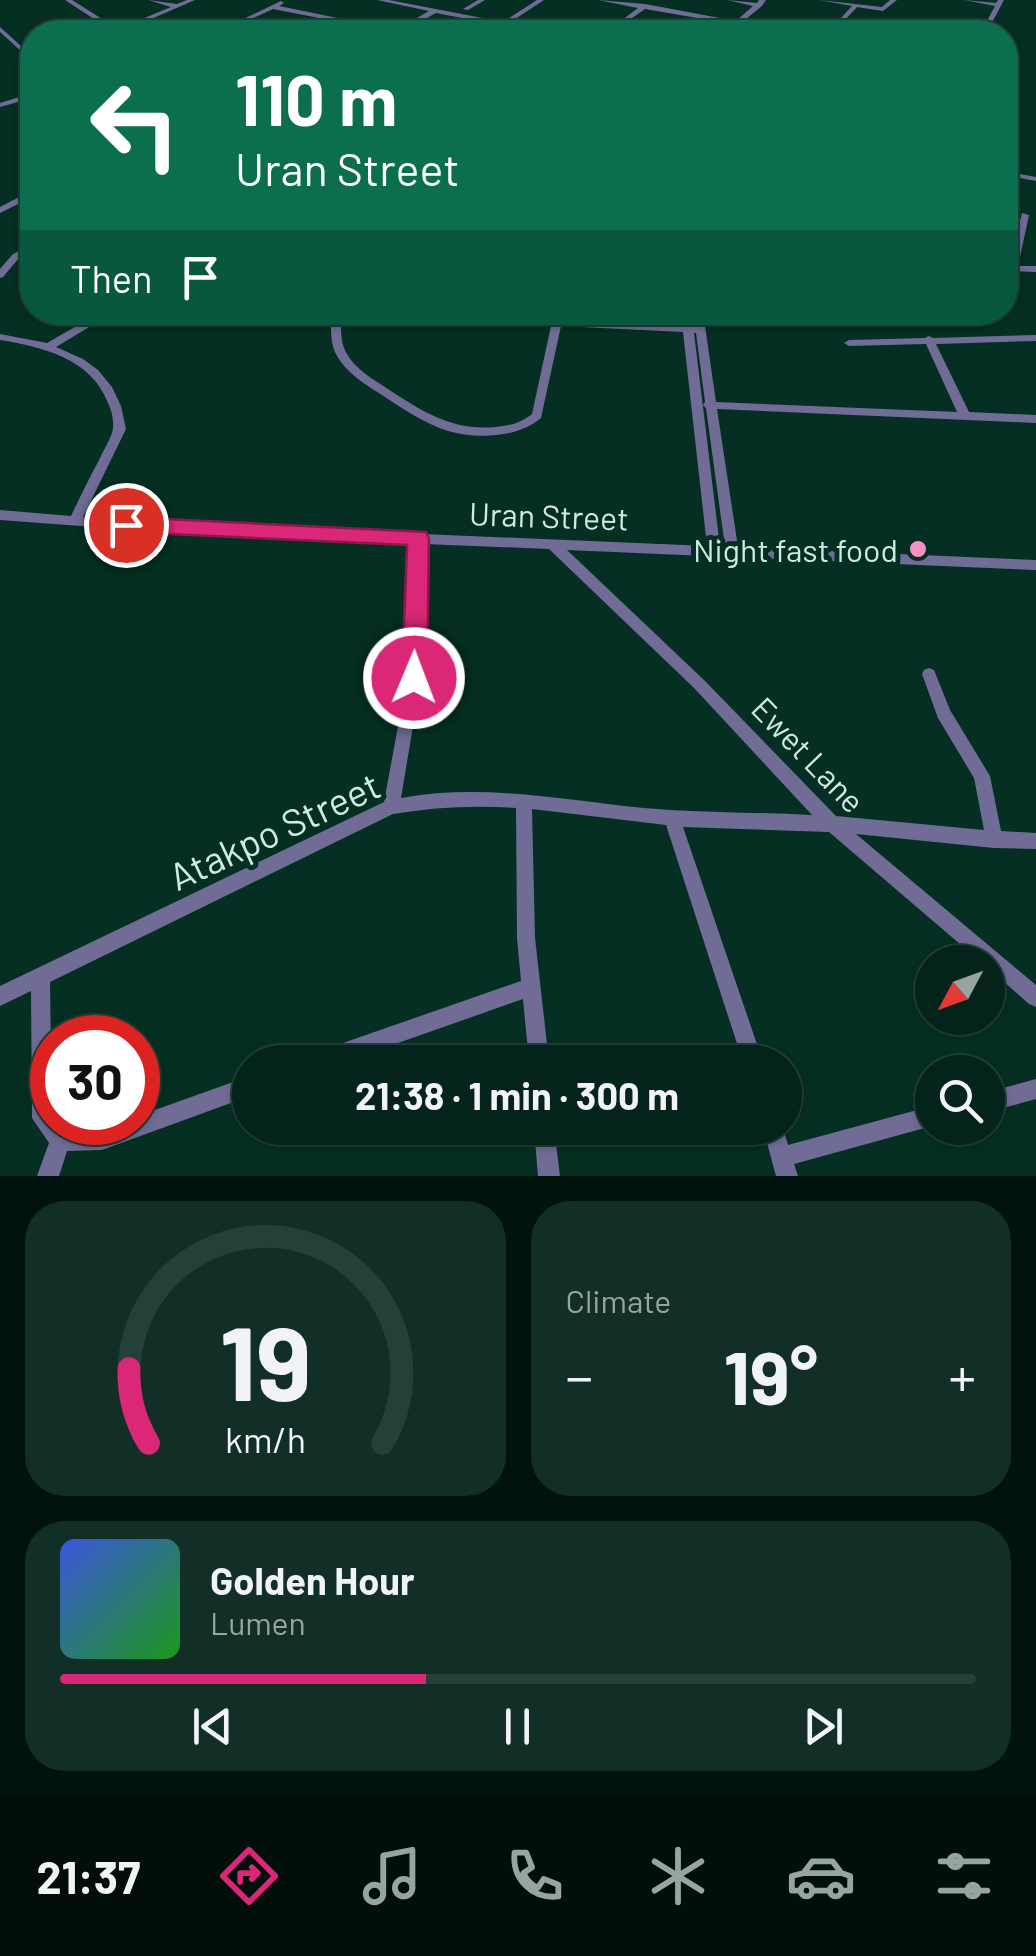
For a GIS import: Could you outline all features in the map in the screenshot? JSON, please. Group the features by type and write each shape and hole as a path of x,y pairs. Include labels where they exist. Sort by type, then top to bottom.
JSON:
{"street":[{"path":"68,0 99,20"},
{"path":"150,0 177,6"},
{"path":"145,20 192,0"},
{"path":"246,20 288,0"},
{"path":"380,0 482,20"},
{"path":"438,0 434,3 496,15"},
{"path":"466,9 482,0"},
{"path":"520,0 539,2"},
{"path":"601,0 720,20"},
{"path":"626,20 653,0"},
{"path":"730,0 762,2"},
{"path":"822,0 886,8 894,0"},
{"path":"967,0 1000,2"},
{"path":"510,20 539,2"},
{"path":"741,20 762,2"},
{"path":"842,20 856,5"},
{"path":"274,7 338,20"},
{"path":"419,20 434,11"},
{"path":"0,29 20,48"},
{"path":"1018,239 1025,215"},
{"path":"0,275 20,254"},
{"path":"51,345 86,325"},
{"path":"336,325 336,338 345,360 452,429 512,430 531,423 538,415 557,325"},
{"path":"638,325 694,330"},
{"path":"692,325 732,551"},
{"path":"695,325 714,550"},
{"path":"0,337 51,345 93,369 110,395 120,430 74,522"},
{"path":"849,343 1036,338"},
{"path":"929,339 964,416"},
{"path":"709,405 1036,420"},
{"name":"Uran Street","path":"0,515 74,522 1036,565"},
{"path":"391,807 414,678 418,538"},
{"name":"Ewet Lane","path":"550,542 560,547 699,684 832,824 1036,997"},
{"path":"929,674 943,712 982,776 994,840"},
{"name":"Atakpo Street","path":"0,996 391,807 456,798 496,798 672,818 832,824 1036,841"},
{"path":"524,804 530,987 536,1045"},
{"path":"672,818 747,1045"},
{"path":"40,978 41,1015"},
{"path":"365,1045 530,987"},
{"path":"1005,1098 1036,1090"},
{"path":"160,1118 232,1092"},
{"path":"784,1166 915,1122"},
{"path":"48,1176 59,1145"},
{"path":"546,1145 549,1176"}],"place":[{"name":"Night fast food","path":"918,549"}],"route":[{"path":"126,525 418,538 414,678"}]}
